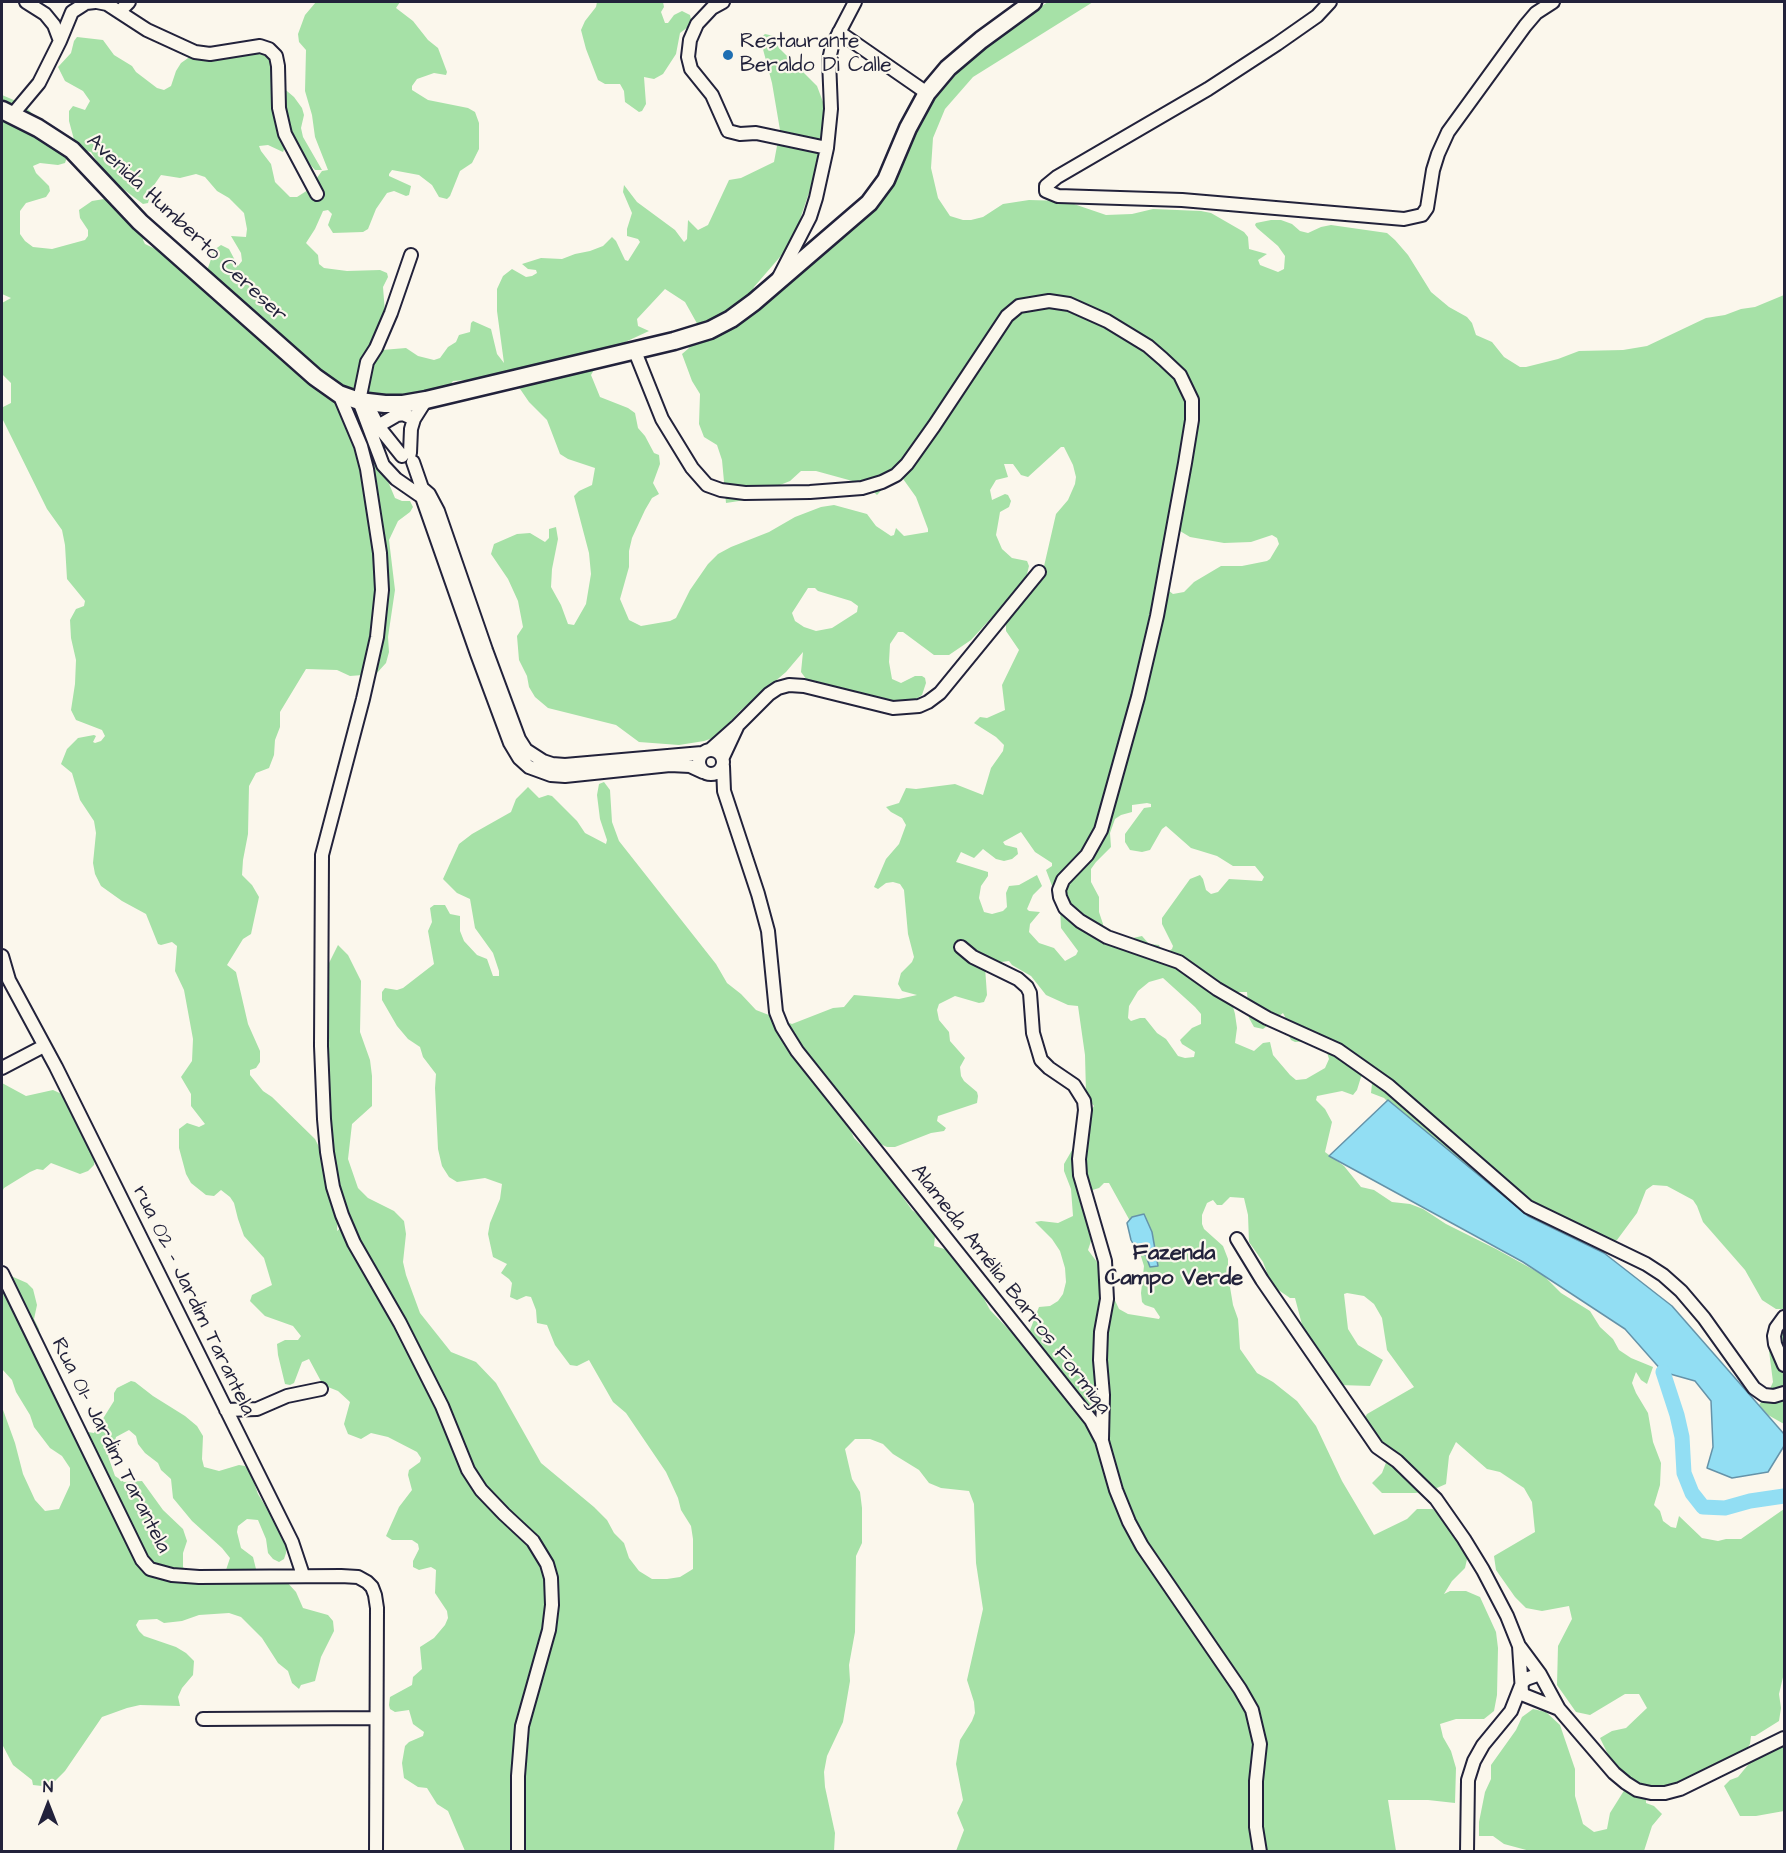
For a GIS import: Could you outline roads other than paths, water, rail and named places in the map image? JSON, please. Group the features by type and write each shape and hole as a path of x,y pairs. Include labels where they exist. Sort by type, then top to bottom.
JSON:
{"main road":[{"name":"Avenida Humberto Cereser","path":"7,112 38,128 72,150 140,222 315,377 339,394 363,402 403,404 674,341 710,330 731,319 777,283 869,203 886,180 908,128 927,93 948,68 981,40 1033,2"}],"street":[{"path":"26,2 45,15 54,25 60,41"},
{"path":"120,11 129,2"},
{"path":"723,2 712,8 697,24 690,40 688,57 691,69 712,96 728,131 734,134 764,135 827,148"},
{"path":"777,283 810,217 824,170 831,109 829,60 832,46 855,2"},
{"path":"1330,2 1317,16 1277,44 1208,89 1057,177 1046,186 1046,191 1058,196 1182,200 1414,218 1422,215 1427,207 1433,170 1448,132 1525,26 1536,13 1553,2"},
{"path":"7,112 39,83 72,12 86,3 107,4 147,30 195,52 210,54 260,46 269,49 276,56 278,66 279,108 285,134 317,194"},
{"path":"839,32 927,93"},
{"path":"411,255 391,313 376,348 367,362 363,402 383,465 396,479 429,494 438,511 519,739 526,750 543,761 565,765 718,751 723,762 724,791"},
{"path":"634,349 662,419 692,468 707,485 721,490 746,493 862,488 896,475 927,436 1008,316 1019,306 1049,301 1069,304 1107,321 1148,346 1163,359 1180,375 1192,400 1192,420 1185,463 1157,616 1138,697 1101,830 1087,855 1063,880 1059,890 1065,908 1080,921 1107,937 1179,962 1217,989 1267,1018 1338,1050 1389,1086 1528,1207 1646,1264 1663,1275 1681,1291 1704,1318 1754,1388 1764,1395 1774,1396 1785,1393"},
{"path":"339,394 368,469 380,553 381,590 377,637 366,689 322,855 321,1046 327,1152 333,1187 354,1243 400,1323 442,1406 468,1470 489,1498 533,1541 547,1564 551,1578 552,1605 549,1630 522,1725 518,1776 518,1851"},
{"path":"426,400 414,419 408,459 493,698 510,742 519,758 541,773 558,775 683,765 705,773 719,772 737,726"},
{"path":"363,402 378,426 408,459"},
{"path":"378,426 397,415 403,414 414,419"},
{"path":"724,791 705,773 699,761 769,694 789,685 804,686 893,708 919,706 928,702 940,693 1039,572"},
{"name":"Alameda Amélia Barros Formiga","path":"724,791 768,931 776,1012 782,1027 797,1051 1090,1420 1102,1441 1116,1490 1142,1546 1252,1710 1260,1744 1256,1781 1256,1816 1260,1851"},
{"path":"961,947 973,957 1017,979 1027,987 1030,993 1032,1033 1041,1060 1074,1085 1084,1101 1079,1159 1080,1175 1106,1261 1107,1299 1101,1332 1100,1360 1103,1395 1102,1441"},
{"path":"2,956 9,980 44,1046 2,1068"},
{"name":"rua 02 - Jardim Tarantela","path":"44,1046 292,1542 303,1575"},
{"path":"1237,1239 1275,1299 1377,1447 1413,1475 1441,1507 1484,1570 1519,1646 1540,1674 1559,1709 1626,1784 1637,1790 1651,1793 1665,1793 1680,1789 1785,1738"},
{"name":"Rua 01- Jardim Tarantela","path":"2,1273 142,1560 150,1569 172,1575 199,1577 303,1575 358,1578 367,1582 375,1595 377,1608 376,1718"},
{"path":"1785,1317 1776,1328 1774,1336 1775,1344 1785,1365"},
{"path":"226,1410 257,1409 287,1396 321,1389"},
{"path":"1519,1646 1524,1695 1559,1709"},
{"path":"1467,1851 1468,1780 1474,1761 1483,1745 1511,1711 1522,1683 1540,1674"},
{"path":"1511,1711 1550,1691"},
{"path":"203,1719 376,1718 376,1851"}],"water":[{"path":"1388,1100 1528,1216 1604,1253 1672,1306 1784,1434 1784,1446 1768,1472 1732,1478 1707,1468 1713,1447 1711,1401 1695,1381 1663,1372 1625,1329 1523,1262 1329,1156"},
{"path":"1144,1214 1152,1232 1158,1266 1150,1267 1146,1256 1136,1249 1131,1240 1127,1223 1132,1217"}],"waterway":[{"path":"1663,1372 1682,1437 1684,1473 1692,1493 1703,1507 1725,1508 1750,1501 1784,1496"}],"place":[{"name":"Restaurante Beraldo Di Calle","path":"728,55"}],"district":[{"name":"Fazenda Campo Verde","path":"1174,1266"}]}
